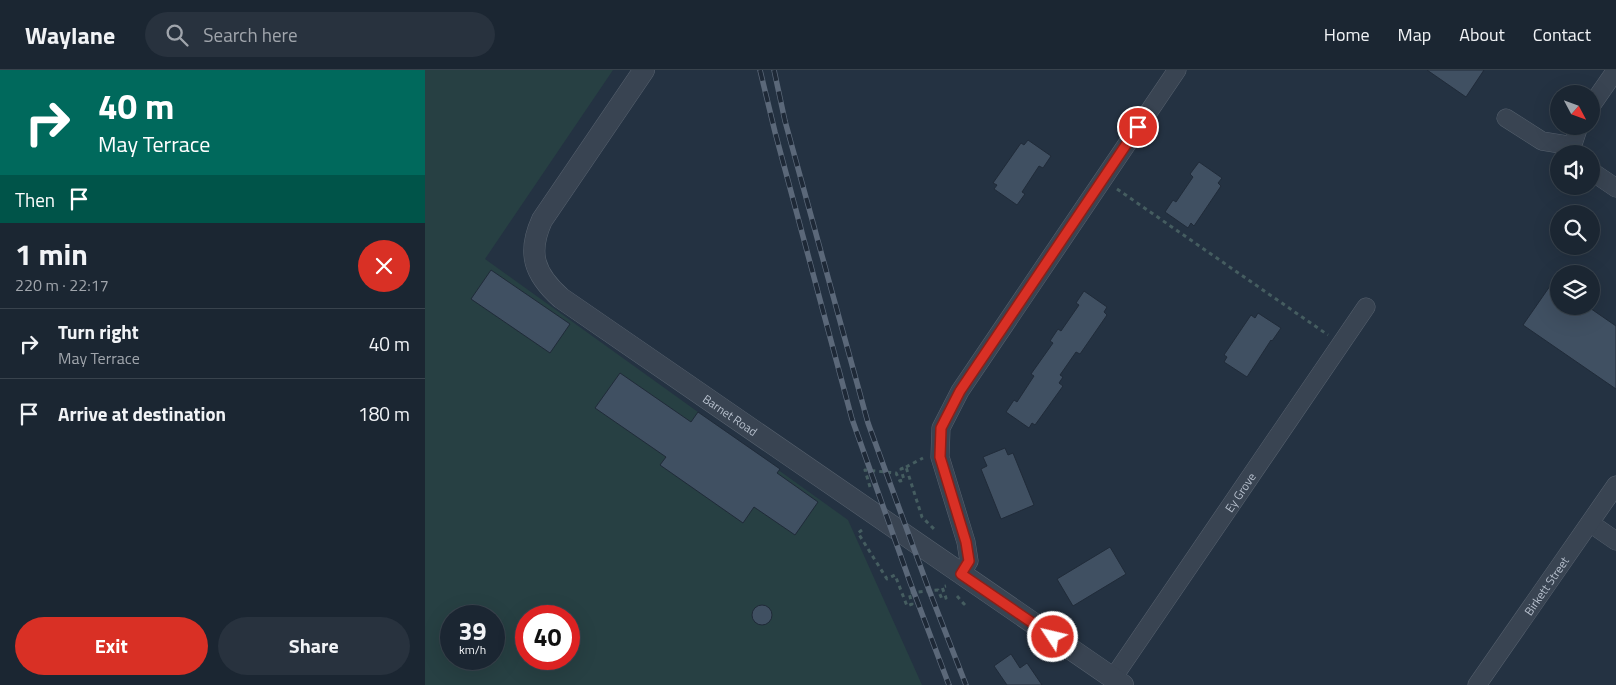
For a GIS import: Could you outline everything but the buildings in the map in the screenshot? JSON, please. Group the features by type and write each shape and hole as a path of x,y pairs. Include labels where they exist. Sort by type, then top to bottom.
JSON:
{"street":[{"name":"Barnet Road","path":"644,70 541,220 533,247 539,273 549,287 561,298 1118,682"},
{"path":"969,579 966,542 940,457 941,428 960,391 1177,70"},
{"path":"1600,93 1616,70"},
{"path":"1506,118 1542,141 1556,145"},
{"path":"1600,177 1616,188"},
{"name":"Ey Grove","path":"1118,682 1366,306"},
{"name":"Birkett Street","path":"1479,684 1616,485"},
{"path":"1590,523 1616,541"}],"path":[{"path":"1103,179 1341,344"},
{"path":"929,458 920,459 901,469 904,480 900,481 896,473 865,470 880,518 858,533 887,579 895,575 907,606 912,604 909,592 938,590 942,599 946,598 942,587 947,585 964,604 969,579"},
{"path":"906,467 922,517 942,536"}],"green space":[{"path":"425,70 613,70 485,259 848,520 922,685 425,685"}],"railway":[{"path":"760,70 852,419 949,685"},
{"path":"774,70 785,121 868,423 966,685"}],"route":[{"path":"1053,637 961,574 969,561 966,542 940,457 941,428 960,391 1138,127"}]}
